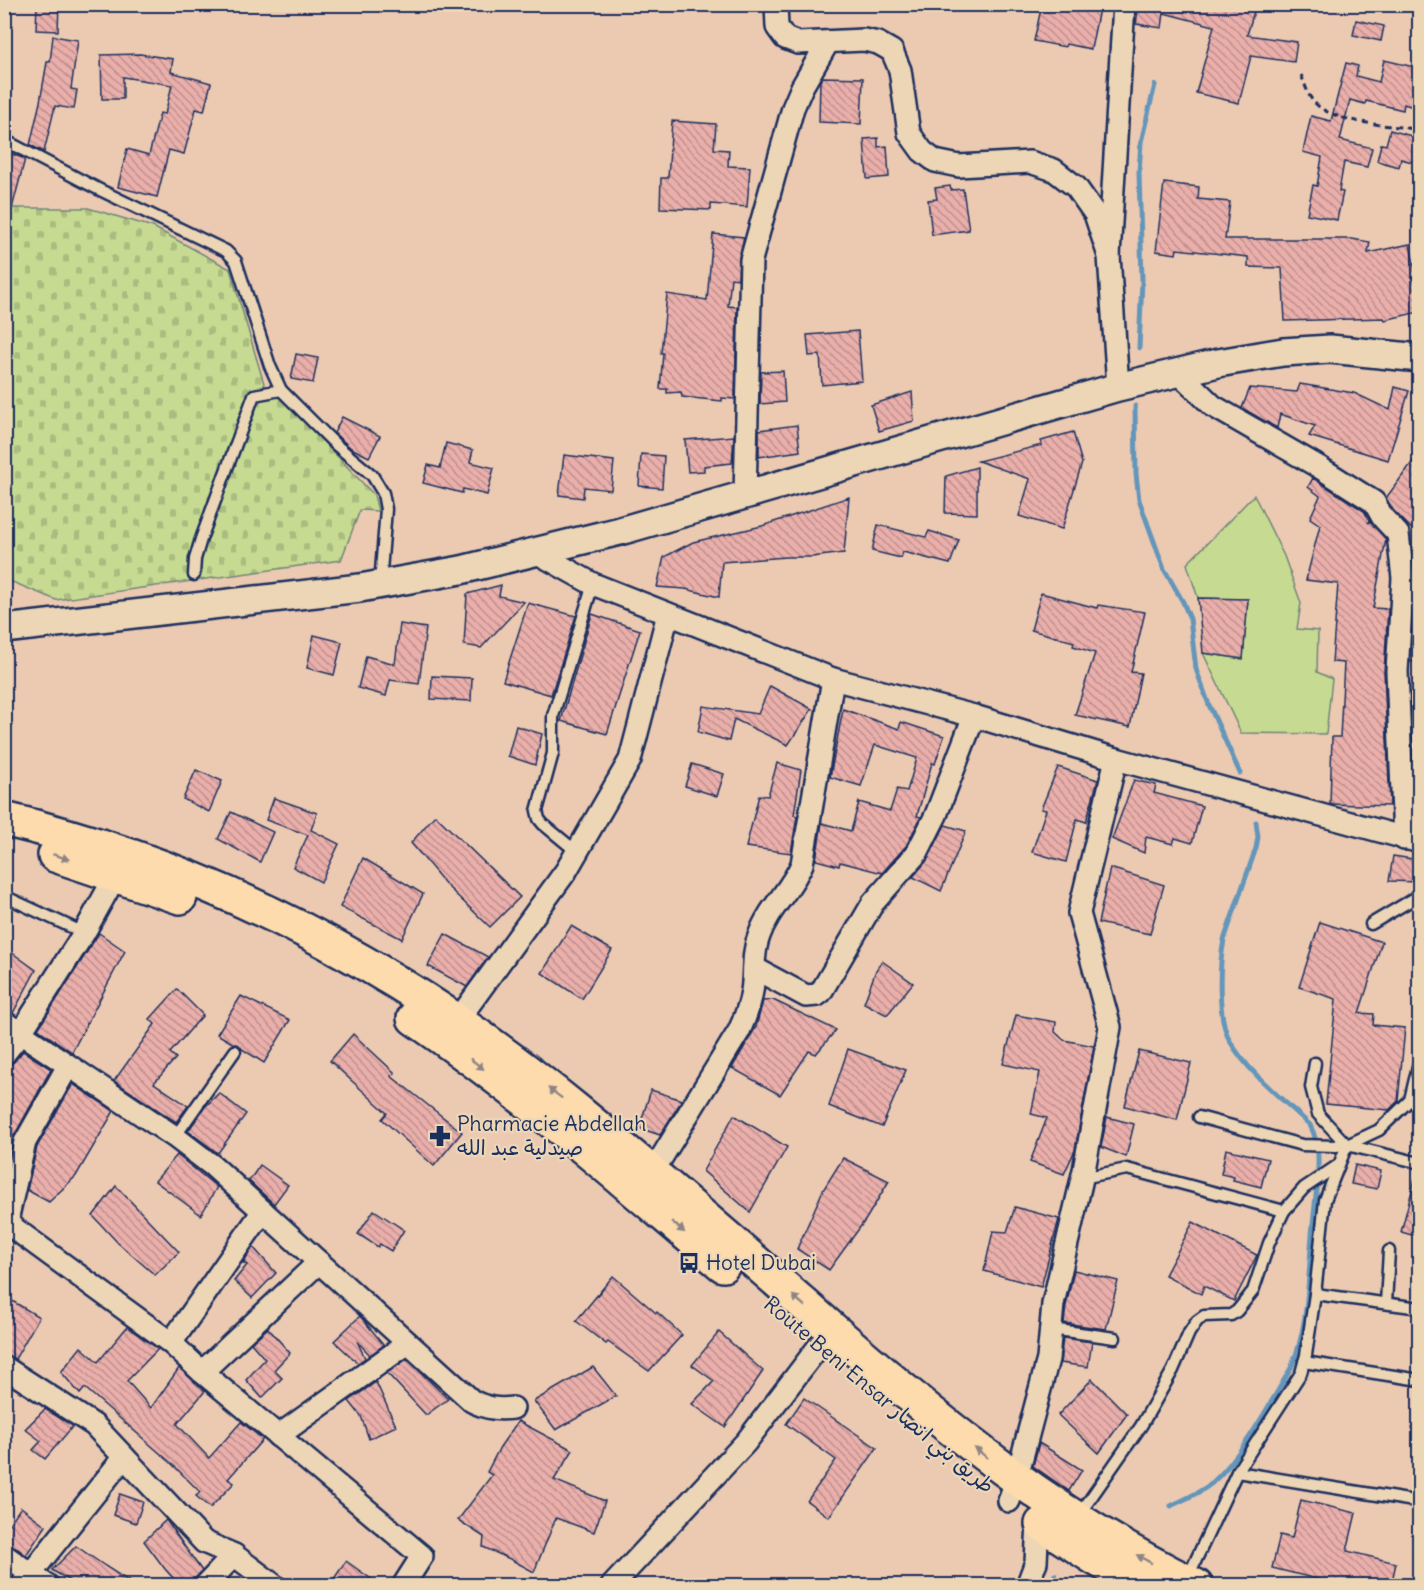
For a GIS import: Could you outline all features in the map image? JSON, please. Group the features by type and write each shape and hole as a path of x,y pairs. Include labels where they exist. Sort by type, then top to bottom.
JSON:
{"highway":[{"name":"Route Beni Ensar طريق بني انصار","path":"4,819 52,831 121,865"},
{"name":"Route Beni Ensar طريق بني انصار","path":"4,842 44,852 121,865 213,887 298,925 380,970 451,1029 575,1108 645,1184 825,1337 953,1432 1012,1490 1038,1521 1143,1586"},
{"name":"Route Beni Ensar طريق بني انصار","path":"1012,1490 1076,1519 1191,1583"}],"street":[{"path":"776,4 777,27 785,39 798,43 864,40 878,43 892,51 900,70 909,133 922,151 935,161 958,166 1030,162 1053,170 1076,187 1095,214 1109,256"},
{"path":"1118,387 1109,256 1124,4"},
{"path":"745,494 751,260 794,108 802,87 828,42"},
{"path":"4,629 380,584 461,570 620,531 1118,387 1218,363 1283,352 1318,350 1419,358"},
{"path":"534,551 593,584 833,679 974,716 1116,759 1412,841 1397,671 1403,578 1398,534 1383,518 1374,502 1213,405 1178,372"},
{"path":"451,1029 566,871 630,760 668,614"},
{"path":"645,1184 739,1031 749,1005 757,939 763,925 796,877 802,864 833,679"},
{"path":"754,968 806,996 817,995 821,992 873,903 917,853 936,815 974,716"},
{"path":"1012,1490 1048,1359 1053,1304 1082,1178 1110,1027 1078,913 1116,759"},
{"path":"4,1054 12,1028 84,933 121,865"},
{"path":"12,1028 175,1137 213,1166 472,1401 498,1410 513,1408"},
{"path":"68,1066 22,1151 8,1216 10,1237 171,1343 202,1372 422,1556 403,1586"},
{"path":"171,1343 263,1211"},
{"path":"202,1372 319,1262"},
{"path":"612,1586 746,1442 825,1337"},
{"path":"278,1436 408,1343"},
{"path":"4,1367 94,1425 204,1542 234,1555 275,1586"},
{"path":"26,1580 124,1457"},
{"path":"1027,1586 1036,1562 1038,1521"},
{"path":"4,1555 26,1580 48,1586"},
{"path":"206,1586 234,1555"}],"lane":[{"path":"4,140 220,249 236,261 270,366 281,390 336,445 372,475 383,493 386,509 380,584"},
{"path":"194,575 195,559 201,538 254,395 281,390"},
{"path":"577,852 543,824 537,811 553,753 553,716 593,584"},
{"path":"1371,924 1419,895"},
{"path":"4,896 84,933"},
{"path":"175,1137 236,1051"},
{"path":"1199,1117 1311,1146 1347,1144 1379,1130 1410,1100 1419,1059"},
{"path":"1315,1063 1311,1087 1318,1114 1347,1144 1419,1163"},
{"path":"1191,1583 1236,1472 1301,1372 1315,1294 1325,1200 1347,1144"},
{"path":"1076,1519 1141,1426 1173,1370 1189,1333 1197,1321 1204,1316 1231,1314 1237,1311 1253,1290 1269,1243 1284,1210 1304,1188 1338,1165"},
{"path":"1082,1178 1127,1169 1284,1210"},
{"path":"1386,1303 1389,1251"},
{"path":"1315,1294 1419,1308"},
{"path":"1051,1329 1115,1338"},
{"path":"1304,1362 1419,1380"},
{"path":"1236,1472 1419,1502"}],"path":[{"path":"1301,75 1311,99 1319,107 1357,121 1419,130"}],"green space":[{"path":"4,208 88,208 153,227 230,269 265,387 288,404 374,495 378,511 360,510 341,560 56,600 5,579"},
{"path":"1254,495 1284,556 1301,603 1297,629 1318,631 1317,672 1332,679 1326,734 1241,733 1203,653 1243,659 1248,599 1198,598 1187,564"}],"building":[{"path":"37,4 59,4 58,31 36,30"},
{"path":"1042,4 1081,4 1099,9 1091,49 1034,41"},
{"path":"1139,4 1242,4 1255,8 1247,35 1297,42 1294,62 1251,56 1239,103 1196,93 1214,26 1164,13 1162,28 1136,24"},
{"path":"1356,20 1384,26 1381,41 1353,35"},
{"path":"53,36 78,40 71,89 77,90 74,109 55,106 44,152 30,145 47,62 50,62"},
{"path":"140,54 173,59 171,72 211,83 204,111 196,109 184,154 169,150 157,197 118,187 127,149 149,155 160,113 165,114 172,85 123,77 123,99 102,99 101,55"},
{"path":"1384,60 1419,68 1419,109 1404,104 1403,110 1366,101 1365,104 1350,100 1340,140 1372,148 1367,167 1344,162 1339,191 1343,192 1337,220 1307,214 1313,185 1317,186 1322,157 1303,152 1311,116 1331,121 1346,63 1358,66 1356,76 1379,82"},
{"path":"823,77 863,78 861,124 819,122 820,81"},
{"path":"672,121 716,124 714,149 729,150 728,166 750,167 747,207 711,204 711,210 660,208 661,178 668,178"},
{"path":"1390,130 1419,138 1419,164 1401,159 1399,167 1377,161 1381,144 1386,145"},
{"path":"878,138 878,147 887,146 889,177 867,179 864,139"},
{"path":"4,151 25,159 9,220 4,219"},
{"path":"1164,183 1199,187 1198,199 1230,202 1225,239 1352,239 1370,242 1368,253 1410,244 1417,280 1414,280 1419,297 1419,312 1385,320 1384,318 1285,321 1282,268 1248,267 1248,257 1177,249 1176,254 1156,251"},
{"path":"950,186 951,190 963,189 969,230 932,235 928,200 937,199 935,188"},
{"path":"713,234 744,237 739,257 738,279 731,278 728,306 737,307 735,399 722,398 722,401 682,397 681,392 667,393 667,389 660,389 667,294 707,300"},
{"path":"858,331 862,381 822,385 820,355 809,356 807,335"},
{"path":"296,354 318,358 313,383 291,379"},
{"path":"783,371 785,402 760,404 761,372"},
{"path":"1300,384 1354,393 1390,410 1395,387 1409,391 1388,460 1309,436 1315,426 1280,414 1277,428 1242,408 1250,388 1297,392"},
{"path":"912,392 914,421 879,431 871,405"},
{"path":"342,417 380,436 369,457 351,448 334,433"},
{"path":"797,425 800,451 759,457 759,430"},
{"path":"1073,432 1082,463 1062,529 1019,516 1030,479 978,461 1042,445 1041,441"},
{"path":"734,436 732,463 704,466 704,471 688,472 685,440"},
{"path":"446,443 473,450 470,462 494,468 487,495 463,489 462,493 423,483 428,465 440,468"},
{"path":"1419,453 1419,536 1393,510 1386,498"},
{"path":"641,454 664,456 662,488 639,486"},
{"path":"564,455 614,461 611,490 584,487 583,498 559,495"},
{"path":"977,467 977,514 945,513 946,476"},
{"path":"1313,478 1364,511 1369,520 1368,523 1370,521 1386,539 1373,608 1388,609 1384,672 1390,806 1330,804 1332,737 1340,737 1344,663 1332,662 1338,584 1306,580 1320,525 1310,518 1320,496 1308,487"},
{"path":"849,497 844,553 722,562 719,597 685,589 657,587 664,557 693,542 762,526"},
{"path":"878,525 926,537 929,531 959,540 950,564 903,552 901,558 872,551"},
{"path":"501,585 499,596 524,602 481,648 464,645 467,594"},
{"path":"1041,593 1097,608 1098,605 1145,612 1131,672 1141,673 1130,727 1075,715 1095,653 1073,646 1074,642 1031,630"},
{"path":"1198,598 1248,599 1243,659 1203,653"},
{"path":"528,603 576,616 551,695 503,681"},
{"path":"1414,611 1419,611 1419,662 1410,662"},
{"path":"592,614 640,630 607,734 561,721"},
{"path":"400,624 426,628 419,684 390,680 386,696 358,688 366,656 395,664"},
{"path":"314,635 342,642 334,675 307,668"},
{"path":"432,676 472,678 471,701 431,699"},
{"path":"770,686 812,709 788,745 734,719 729,741 698,732 703,706 758,714"},
{"path":"1411,704 1419,704 1419,748 1413,748"},
{"path":"843,709 899,729 901,722 944,736 935,764 932,763 917,816 921,817 906,846 882,873 840,862 839,866 816,860 822,823 851,831 859,802 890,811 897,789 907,791 917,758 875,745 861,786 830,777"},
{"path":"516,726 542,734 535,765 508,756"},
{"path":"777,763 801,770 791,853 746,847 759,795 768,796"},
{"path":"692,764 724,774 717,796 685,786"},
{"path":"1058,767 1098,780 1086,822 1077,819 1066,862 1032,852 1046,810 1041,809"},
{"path":"196,770 222,781 209,812 183,799"},
{"path":"1134,780 1156,785 1154,793 1202,806 1192,843 1175,838 1173,844 1146,837 1144,853 1112,839"},
{"path":"274,798 317,813 311,830 339,844 321,882 293,867 308,835 266,820"},
{"path":"231,812 273,832 260,862 218,839"},
{"path":"435,815 520,897 490,927 448,887 411,843"},
{"path":"945,825 966,831 941,891 913,877 928,859"},
{"path":"1393,856 1419,860 1419,882 1389,881"},
{"path":"363,858 423,894 402,939 340,907"},
{"path":"1110,868 1164,885 1150,934 1098,923"},
{"path":"1320,922 1382,942 1359,1013 1374,1014 1373,1025 1405,1028 1398,1101 1389,1110 1326,1104 1336,999 1299,987"},
{"path":"571,926 612,950 582,999 542,973"},
{"path":"99,933 125,951 72,1052 38,1029"},
{"path":"445,934 488,957 467,987 428,966"},
{"path":"4,947 36,970 13,1013 4,1009"},
{"path":"882,961 913,983 887,1015 864,1003 876,970"},
{"path":"177,989 203,1015 170,1053 176,1058 154,1083 188,1106 176,1122 114,1081 155,1024 150,1019"},
{"path":"241,996 290,1020 264,1063 239,1045 217,1034"},
{"path":"773,1000 836,1030 816,1054 809,1051 780,1095 732,1068 756,1027 763,1001"},
{"path":"1016,1015 1056,1022 1055,1032 1064,1040 1094,1046 1075,1150 1064,1174 1030,1162 1047,1118 1031,1114 1040,1072 1003,1064"},
{"path":"353,1034 395,1073 391,1076 462,1132 434,1166 382,1119 387,1113 330,1061"},
{"path":"848,1049 906,1070 882,1127 829,1106"},
{"path":"23,1051 51,1069 14,1136 4,1130 4,1069"},
{"path":"1139,1051 1191,1063 1177,1120 1125,1106"},
{"path":"73,1084 114,1111 76,1176 49,1202 27,1190 37,1147"},
{"path":"651,1090 682,1100 660,1135 639,1128"},
{"path":"219,1093 246,1114 218,1153 188,1131 205,1107"},
{"path":"734,1115 787,1147 750,1212 703,1171"},
{"path":"1107,1117 1134,1124 1126,1157 1101,1147"},
{"path":"1226,1149 1268,1159 1261,1187 1233,1180 1234,1177 1221,1174"},
{"path":"177,1155 217,1187 201,1215 155,1181"},
{"path":"843,1158 889,1181 866,1219 829,1270 797,1249 823,1190"},
{"path":"260,1165 288,1185 274,1204 249,1181"},
{"path":"1355,1165 1381,1171 1377,1189 1351,1184"},
{"path":"1415,1179 1419,1179 1419,1237 1401,1232"},
{"path":"116,1186 179,1252 155,1275 118,1243 93,1216"},
{"path":"1015,1207 1059,1219 1041,1287 984,1271 993,1231 1007,1232"},
{"path":"374,1210 404,1230 391,1251 380,1244 378,1247 358,1234"},
{"path":"1193,1222 1257,1255 1234,1301 1204,1286 1201,1294 1165,1275"},
{"path":"253,1247 276,1273 252,1298 234,1281 247,1265 243,1263"},
{"path":"1074,1270 1118,1281 1106,1329 1064,1323"},
{"path":"613,1276 682,1335 649,1371 608,1342 606,1344 576,1321"},
{"path":"4,1296 39,1317 15,1359 4,1354"},
{"path":"360,1316 384,1345 370,1355 357,1341 365,1358 358,1363 334,1341"},
{"path":"127,1327 158,1349 127,1381 151,1408 179,1368 205,1391 177,1424 209,1458 241,1422 263,1439 228,1479 234,1483 210,1508 196,1496 200,1492 170,1462 85,1388 80,1394 61,1372 81,1347 98,1362"},
{"path":"268,1328 290,1353 274,1370 282,1378 262,1398 246,1380 265,1359 251,1343"},
{"path":"719,1332 763,1371 725,1427 692,1404 714,1381 692,1365"},
{"path":"1063,1338 1092,1342 1088,1367 1060,1363"},
{"path":"407,1359 448,1399 426,1415 387,1373"},
{"path":"593,1367 616,1396 556,1430 534,1401"},
{"path":"1092,1379 1127,1414 1099,1453 1058,1415"},
{"path":"376,1382 396,1426 369,1439 361,1416 349,1401"},
{"path":"804,1398 877,1448 829,1517 807,1501 836,1460 786,1424"},
{"path":"45,1409 73,1426 45,1459 33,1450 41,1441 25,1429"},
{"path":"518,1421 573,1450 554,1480 605,1501 594,1532 556,1518 534,1572 483,1547 484,1537 458,1520 492,1475 487,1472 500,1447"},
{"path":"1039,1443 1082,1470 1069,1491 1033,1466"},
{"path":"120,1494 143,1502 136,1523 113,1515"},
{"path":"1301,1500 1356,1513 1347,1551 1396,1563 1391,1586 1345,1586 1272,1568 1280,1535 1292,1538"},
{"path":"21,1507 46,1526 26,1555 4,1539 4,1531"},
{"path":"166,1520 202,1571 188,1586 180,1586 144,1541"},
{"path":"76,1546 136,1586 78,1586 52,1570"},
{"path":"346,1561 381,1586 329,1586"}],"waterway":[{"path":"1139,348 1142,280 1139,172 1141,142 1155,85"},
{"path":"1135,406 1136,474 1139,500 1164,569 1190,619 1196,669 1209,705 1240,773"},
{"path":"1171,1506 1212,1483 1245,1444 1291,1368 1301,1336 1307,1303 1318,1176 1316,1140 1310,1125 1267,1086 1238,1053 1226,1031 1221,1006 1220,977 1224,940 1256,848 1258,837 1256,822"},
{"path":"1049,1586 1055,1575"}],"place":[{"name":"Pharmacie Abdellah صيدلية عبد الله","path":"440,1136"},
{"name":"Hotel Dubai","path":"689,1263"}]}
